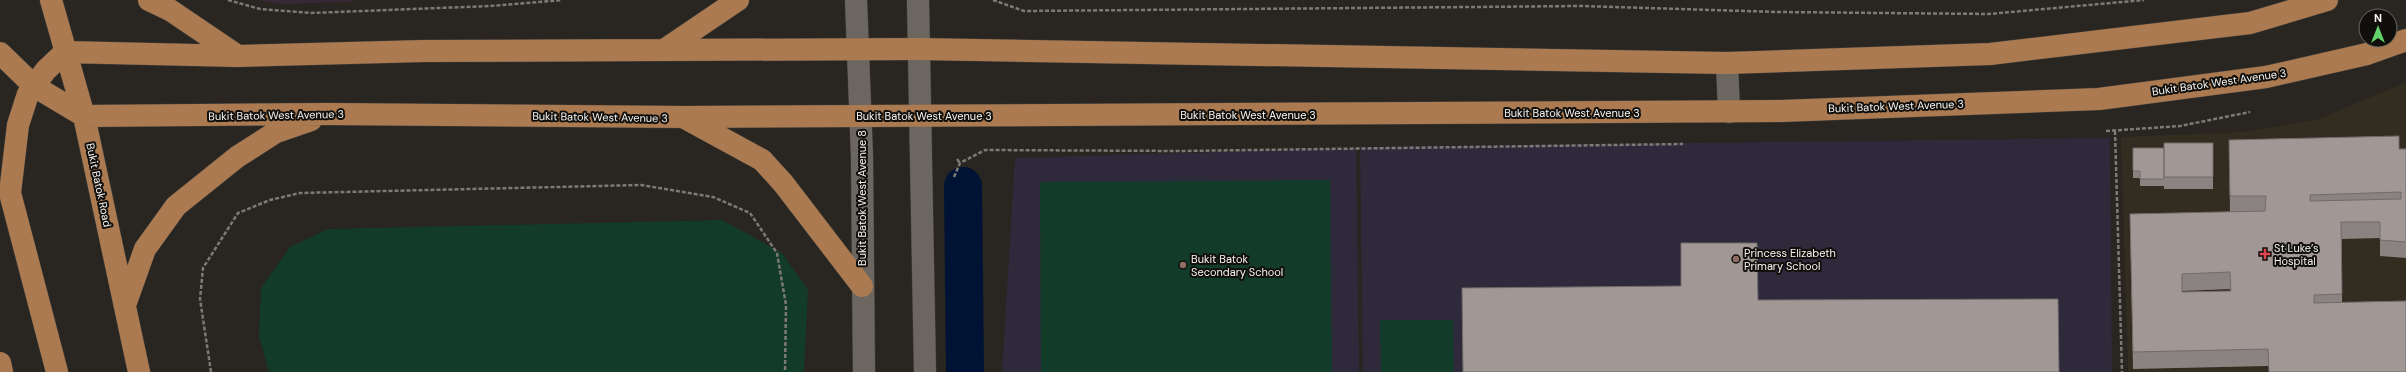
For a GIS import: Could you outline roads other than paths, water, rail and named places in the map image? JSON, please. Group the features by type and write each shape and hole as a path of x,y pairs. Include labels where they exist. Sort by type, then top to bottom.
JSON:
{"main road":[{"name":"Bukit Batok Road","path":"51,0 84,116 139,372"},
{"path":"149,0 170,10 238,56"},
{"path":"664,50 738,0"},
{"path":"58,372 10,193 18,125 28,94 46,70 65,52 238,56 424,51 918,49 1726,64 1990,54 2250,24 2327,0"},
{"name":"Bukit Batok West Avenue 3","path":"84,116 328,114 684,117 1729,112 2099,99 2266,77 2367,54 2406,40"},
{"path":"0,53 34,86 84,116"},
{"path":"125,305 145,249 176,206 237,157 276,132 328,114"},
{"path":"684,117 762,160 783,184 862,286"},
{"path":"0,363 2,372"}],"street":[{"name":"Bukit Batok West Avenue 8","path":"856,0 861,116 864,372"},
{"path":"918,0 925,372"},
{"path":"1726,64 1729,112"}],"waterway":[{"path":"963,186 965,372"}],"place":[{"name":"St Luke’s Hospital","path":"2265,254"},
{"name":"Princess Elizabeth Primary School","path":"1736,259"},
{"name":"Bukit Batok Secondary School","path":"1183,265"}]}
